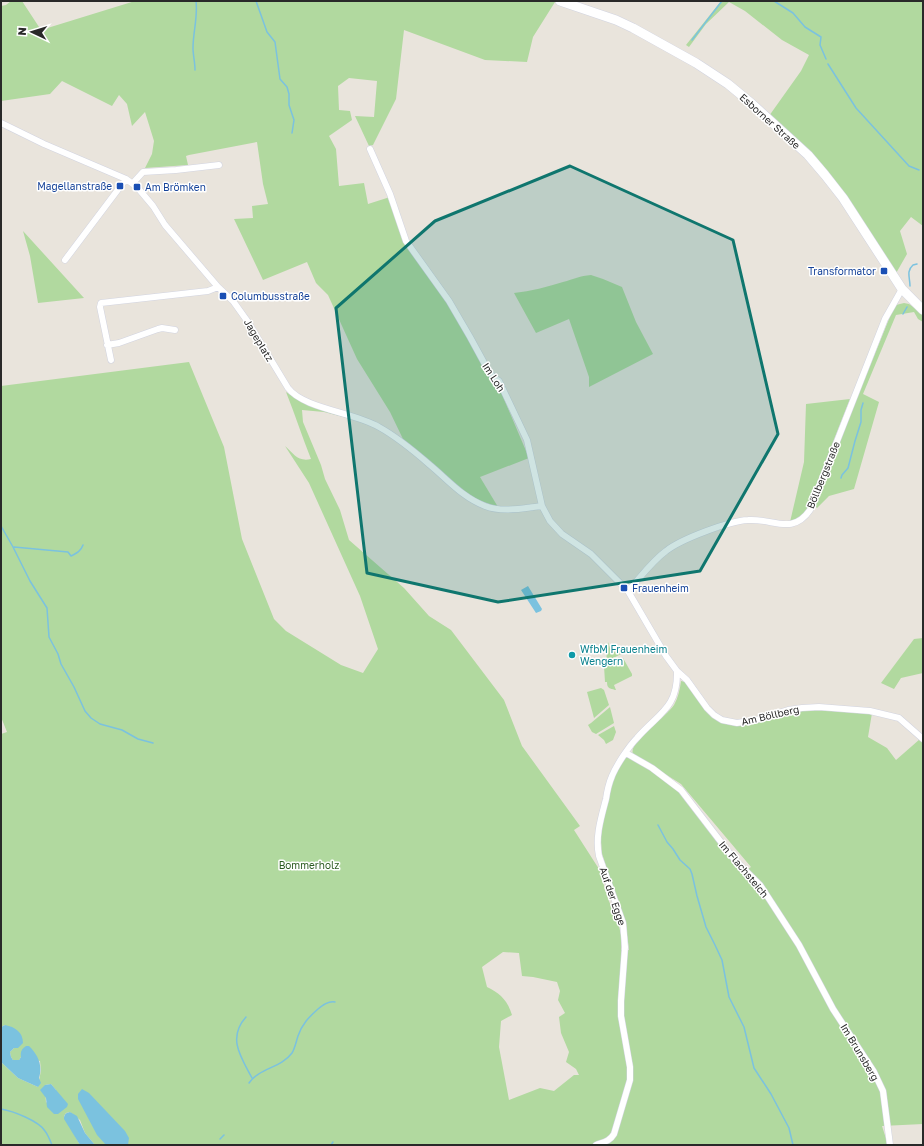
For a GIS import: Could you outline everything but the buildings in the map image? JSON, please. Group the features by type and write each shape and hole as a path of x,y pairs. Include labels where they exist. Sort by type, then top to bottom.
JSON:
{"main road":[{"name":"Esborner Straße","path":"560,1 616,20 633,28 696,63 728,84 751,103 808,155 825,175 902,289 923,310"}],"street":[{"name":"Jageplatz","path":"1,123 44,144 133,183 153,206 165,225 218,287 233,301 248,322 288,388 296,396 317,406 357,417 378,426 405,444 449,483 470,499 489,507 502,510 542,506"},
{"name":"Im Loh","path":"370,149 390,194 406,241 448,300 470,336 488,370 493,377 499,381 527,440 542,506 550,521 562,534 591,554 628,591"},
{"path":"133,183 143,172 219,165"},
{"path":"65,260 126,179"},
{"path":"111,360 100,307 101,303 208,291 218,287"},
{"name":"Böllbergstraße","path":"628,591 658,558 676,544 735,522 760,520 792,524 798,522 806,515 886,319 902,289"},
{"path":"107,345 119,343 162,328 175,330"},
{"name":"Am Böllberg","path":"628,591 666,656 714,715 730,722 745,723 795,709 819,707 870,711 899,718 923,739"},
{"name":"Auf der Egge","path":"596,1145 608,1143 611,1139 616,1128 630,1080 630,1067 621,1016 625,932 600,856 598,830 612,776 636,738 672,701 677,688 677,671"},
{"name":"Im Flachsteich","path":"626,753 652,768 681,790 734,858 760,885 799,945 833,1009"},
{"name":"Im Brunsberg","path":"833,1009 874,1072 883,1091 890,1145"}],"highlighted area":[{"path":"570,166 733,240 778,434 700,571 498,602 367,573 336,308 435,221"}],"green space":[{"path":"11,1 22,1 41,30 135,1 555,2 533,37 527,62 485,60 404,30 396,99 373,145 369,146 355,116 374,117 377,81 349,78 338,86 339,110 350,111 352,120 329,136 336,149 339,186 364,183 368,204 390,197 397,221 498,385 529,458 480,477 498,507 472,498 403,439 390,412 357,359 328,295 316,283 307,262 263,280 234,219 253,218 252,206 268,204 263,184 257,142 186,156 188,165 145,168 152,154 154,141 145,112 132,126 127,104 119,95 112,106 62,81 50,94 1,101 1,6 6,5"},
{"path":"721,1 923,1 923,226 911,217 900,231 907,254 895,275 873,238 769,116 801,71 809,55 782,40 745,11 729,2 706,24 689,47 686,45"},
{"path":"23,231 84,298 38,303 30,256"},
{"path":"591,275 622,287 636,322 653,354 589,387 589,377 569,319 536,333 514,293 539,289"},
{"path":"904,303 909,304 923,314 923,322 918,319 914,312 896,315 863,394 879,402 854,489 829,496 817,508 814,505 816,499 891,314 896,305"},
{"name":"Bommerholz","path":"189,362 224,447 242,539 274,619 286,631 341,665 363,673 378,649 360,596 309,483 285,446 299,458 307,460 311,459 286,392 300,400 351,419 324,412 302,410 303,422 321,465 325,479 340,510 349,540 404,588 429,616 451,630 504,700 522,746 580,826 574,830 599,869 608,899 618,922 621,935 621,950 629,950 626,927 602,854 600,830 613,776 626,755 653,771 689,801 741,873 751,867 681,784 633,754 633,749 636,743 674,705 679,693 681,681 685,682 704,708 736,725 802,709 872,713 868,737 887,748 896,760 920,739 923,741 923,1124 882,1126 888,1145 95,1145 85,1133 80,1120 70,1112 66,1113 64,1116 80,1145 1,1145 1,1062 18,1078 38,1087 41,1070 40,1061 21,1057 19,1060 13,1060 10,1052 14,1048 5,1025 1,1027 1,734 7,732 1,717 1,386","holes":["503,952 519,953 522,976 557,982 560,991 558,1000 565,1013 559,1017 561,1033 569,1052 566,1062 576,1069 579,1075 574,1075 554,1091 540,1088 509,1100 499,1047 501,1021 512,1015 503,998 487,987 482,967","51,1084 56,1090 46,1103 45,1085"]},
{"path":"850,399 807,510 801,517 790,522 804,462 806,404"},
{"path":"923,638 923,673 901,678 894,689 881,683 914,639"},
{"path":"608,642 610,648 621,654 606,662"},
{"path":"619,657 621,659 623,658 632,676 614,685 615,690 609,688 607,682 605,682 604,666"},
{"path":"601,688 604,690 609,705 594,718 587,692"},
{"path":"610,707 614,723 596,734 592,732 588,725"},
{"path":"614,726 616,732 613,740 606,744 598,735"}],"water":[{"path":"528,586 542,609 541,611 536,613 521,590"},
{"path":"5,1025 18,1031 23,1039 23,1043 18,1048 14,1048 10,1052 13,1060 19,1060 23,1048 29,1046 39,1060 39,1078 41,1083 38,1087 18,1078 1,1062 1,1027"},
{"path":"51,1084 68,1104 67,1107 58,1114 54,1114 47,1107 46,1098 40,1090 45,1085"},
{"path":"82,1089 89,1093 125,1131 129,1138 128,1145 106,1145 97,1135 78,1099 78,1094"},
{"path":"70,1112 77,1116 85,1133 95,1145 80,1145 64,1119 64,1116"}],"waterway":[{"path":"195,70 193,48 196,1"},
{"path":"256,1 267,32 275,42 280,79 287,87 289,94 289,105 294,120 292,133"},
{"path":"692,40 722,1"},
{"path":"774,1 793,13 805,27 821,37 820,45 826,59"},
{"path":"828,64 856,108 909,166 919,170"},
{"path":"910,286 910,270 913,265 917,264"},
{"path":"903,314 907,307"},
{"path":"841,478 848,468 861,422 861,410 863,403"},
{"path":"1,526 30,581 47,608 49,637 85,711 91,718 100,724 122,730 138,739 153,743"},
{"path":"14,547 68,552 71,556 78,552 83,545"},
{"path":"658,825 667,842 680,860 690,869 706,927 722,960 729,997 744,1027 754,1068 771,1094 789,1128 793,1145"},
{"path":"249,1083 258,1074 287,1058 292,1053 306,1021 324,1005 330,1002 335,1002"},
{"path":"246,1017 237,1032 237,1040 240,1055 252,1078"},
{"path":"1,1109 19,1114 42,1127 52,1145"},
{"path":"220,1139 224,1135"}],"place":[{"name":"Magellanstraße","path":"120,186"},
{"name":"Am Brömken","path":"137,187"},
{"name":"Transformator","path":"884,271"},
{"name":"Columbusstraße","path":"223,296"},
{"name":"Frauenheim","path":"624,588"},
{"name":"WfbM Frauenheim Wengern","path":"572,655"}]}
